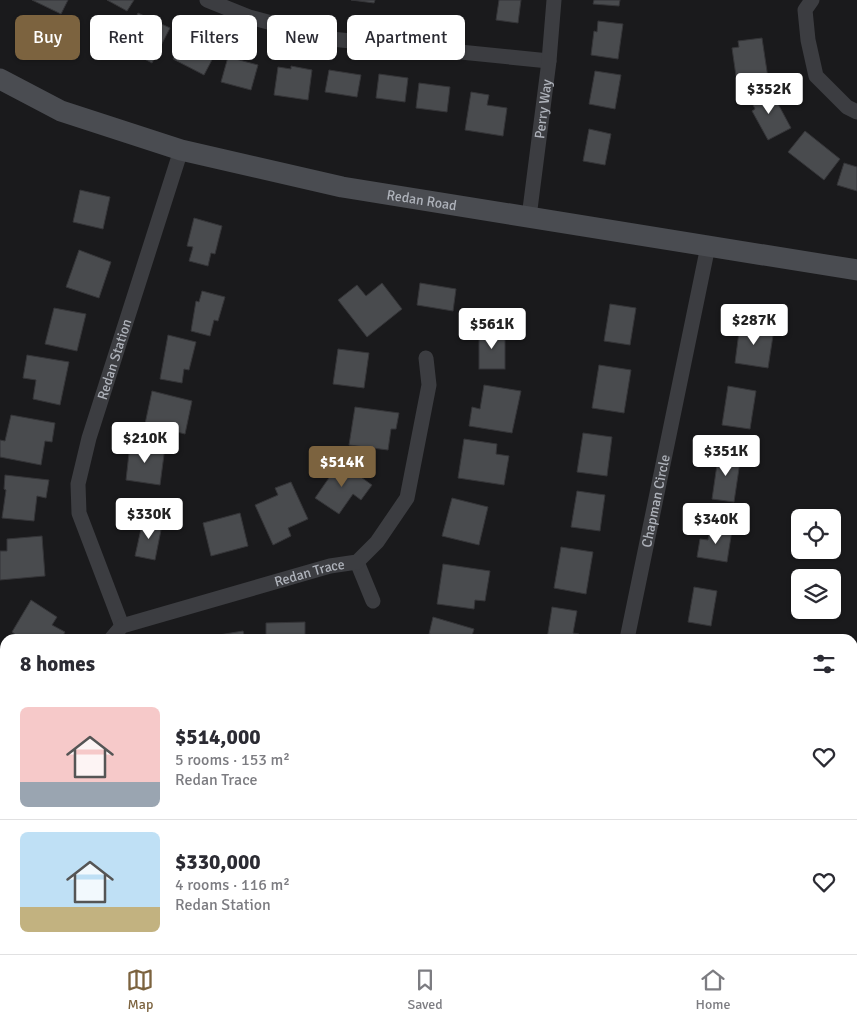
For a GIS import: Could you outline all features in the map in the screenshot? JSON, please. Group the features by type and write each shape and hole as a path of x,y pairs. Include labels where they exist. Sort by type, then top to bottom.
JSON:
{"main road":[{"name":"Redan Road","path":"0,79 61,111 181,150 342,186 857,270"}],"street":[{"path":"207,0 249,17 331,39 549,61"},
{"name":"Perry Way","path":"529,217 549,61 554,0"},
{"path":"812,0 805,10 808,40 816,76 846,107 857,112"},
{"name":"Redan Station","path":"122,626 79,513 78,484 89,438 181,150"},
{"name":"Chapman Circle","path":"628,634 708,246"},
{"name":"Redan Trace","path":"122,626 330,566 357,562 377,542 407,498 429,385 426,358"},
{"path":"357,562 373,601"},
{"path":"115,634 122,626"}],"building":[{"path":"32,0 68,0 61,14"},
{"path":"107,0 134,0 127,11"},
{"path":"351,0 375,0 374,3"},
{"path":"499,0 521,0 518,23 496,20"},
{"path":"594,0 620,0 619,6 593,4"},
{"path":"598,21 623,24 618,59 591,55 594,31 597,32"},
{"path":"162,24 170,28 162,44"},
{"path":"762,38 768,78 737,83 732,48 739,47 738,41"},
{"path":"175,60 212,60 204,75"},
{"path":"227,60 239,60 258,65 251,90 221,82"},
{"path":"291,66 312,70 308,100 274,95 278,67 291,69"},
{"path":"329,70 361,75 357,97 325,92"},
{"path":"595,71 621,75 615,109 589,104"},
{"path":"379,74 408,78 405,102 376,98"},
{"path":"419,83 450,87 447,112 416,108"},
{"path":"770,89 791,128 768,140 752,111 755,109 750,99"},
{"path":"471,92 489,95 487,105 507,108 503,136 465,130"},
{"path":"589,129 611,134 605,165 583,161"},
{"path":"805,131 840,159 824,180 788,152"},
{"path":"844,163 857,167 857,191 837,185"},
{"path":"80,190 110,197 103,229 73,222"},
{"path":"194,218 222,226 215,254 211,253 208,266 189,261 193,247 187,246"},
{"path":"79,250 111,262 99,298 66,287"},
{"path":"382,283 402,309 367,337 338,300 357,285 366,296"},
{"path":"420,283 456,289 453,311 417,305"},
{"path":"202,291 225,297 218,321 214,320 210,336 191,331 196,301 199,302"},
{"path":"610,304 636,308 630,345 604,341"},
{"path":"54,308 86,314 77,351 45,344"},
{"path":"740,324 774,329 768,368 735,363"},
{"path":"479,331 505,331 505,369 479,369"},
{"path":"168,335 196,342 189,370 184,369 182,383 160,379"},
{"path":"338,349 369,353 364,388 333,384"},
{"path":"27,355 69,362 60,405 33,399 36,380 23,378"},
{"path":"599,365 631,370 624,413 592,408"},
{"path":"484,385 521,391 512,433 469,426 472,407 480,409"},
{"path":"728,386 756,391 750,429 722,425"},
{"path":"152,391 192,401 185,434 145,424"},
{"path":"355,407 399,413 396,429 391,429 388,450 349,445"},
{"path":"11,415 55,423 52,442 45,441 41,465 0,457 0,440 5,441"},
{"path":"583,433 612,437 607,476 577,472"},
{"path":"464,439 497,444 496,454 509,456 504,485 458,478"},
{"path":"130,444 165,447 160,485 126,480"},
{"path":"719,451 741,455 734,502 712,499"},
{"path":"340,462 372,485 361,500 353,494 339,514 315,498"},
{"path":"5,475 49,480 46,498 37,496 34,521 2,518 6,490 4,489"},
{"path":"291,482 308,519 288,528 291,536 273,545 255,505 278,495 275,488"},
{"path":"577,491 605,495 600,531 571,527"},
{"path":"452,498 488,507 479,545 442,536"},
{"path":"240,513 248,546 211,556 203,523"},
{"path":"143,520 162,525 155,560 135,556"},
{"path":"710,527 732,530 727,562 697,557 700,539 708,540"},
{"path":"42,536 45,576 0,580 0,551 7,551 7,539"},
{"path":"561,547 593,552 586,594 554,588"},
{"path":"443,564 490,571 485,601 475,600 474,609 437,604"},
{"path":"694,587 717,591 711,626 688,622"},
{"path":"31,600 57,617 52,625 65,632 64,634 15,634 12,632"},
{"path":"552,607 577,611 573,633 579,634 548,634"},
{"path":"433,617 474,629 472,634 429,634"},
{"path":"305,622 305,634 266,634 266,623"},
{"path":"243,631 244,634 225,634"}]}
